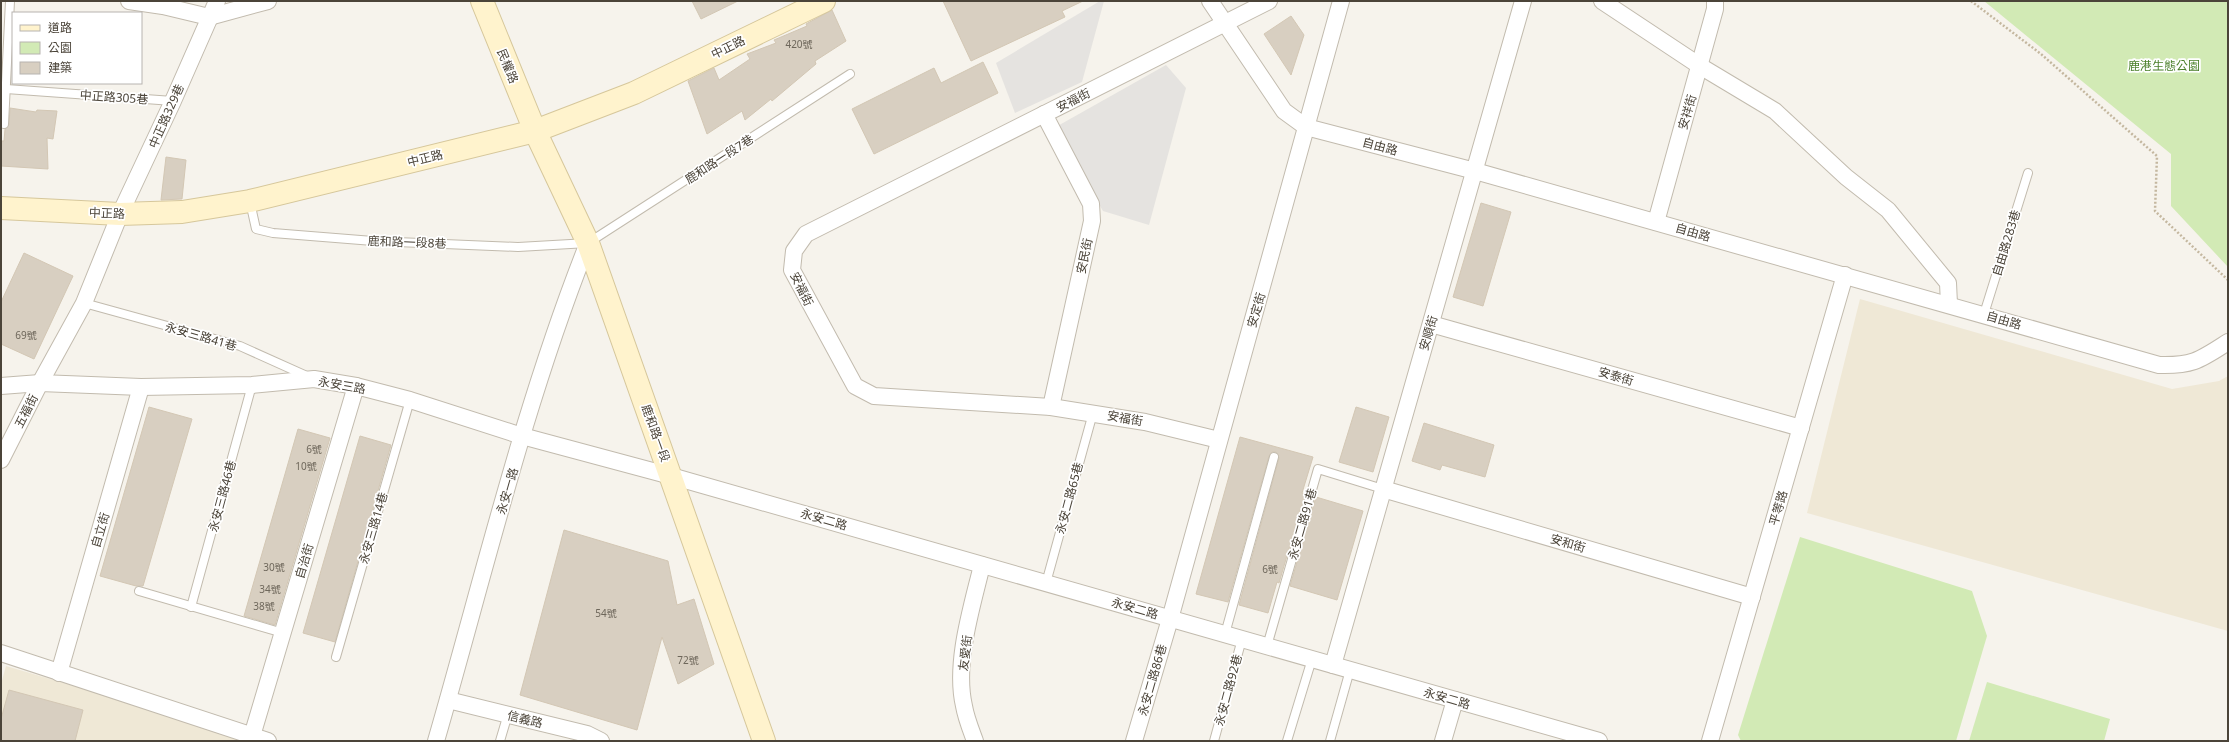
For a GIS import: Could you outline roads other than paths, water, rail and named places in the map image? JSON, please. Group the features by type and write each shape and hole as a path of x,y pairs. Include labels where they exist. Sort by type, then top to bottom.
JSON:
{"main road":[{"name":"民權路","path":"482,1 535,131"},
{"name":"中正路","path":"1,208 120,214 182,212 250,201 535,131 634,93 824,1"},
{"name":"鹿和路一段","path":"535,131 588,243 672,476 764,741"}],"street":[{"path":"129,1 163,6 209,17 268,1"},
{"name":"中正路329巷","path":"84,303 120,214 173,101 217,1"},
{"name":"自由路","path":"1210,1 1284,110 1306,127 1475,170 2159,365 2181,366 2194,361 2228,342"},
{"path":"1224,23 1269,1"},
{"name":"安定街","path":"1170,618 1341,1"},
{"name":"安順街","path":"1332,665 1523,1"},
{"path":"1602,1 1700,66 1775,111 1846,176 1888,210 1948,283 1949,304"},
{"name":"安祥街","path":"1656,222 1700,66 1715,9 1715,1"},
{"name":"安福街","path":"1219,440 1145,422 1051,407 874,396 855,386 792,270 794,251 806,234 1224,23"},
{"name":"安民街","path":"1044,114 1091,204 1092,221 1051,407"},
{"name":"永安一路","path":"436,741 522,436 564,302 588,243"},
{"name":"平等路","path":"1710,741 1845,275"},
{"name":"五福街","path":"1,460 40,383 84,303"},
{"name":"安泰街","path":"1430,324 1801,428"},
{"name":"永安三路","path":"1,386 40,383 141,387 252,385 314,379 356,386 410,400 522,436 672,476"},
{"name":"自治街","path":"252,736 356,386"},
{"name":"自立街","path":"59,673 141,387"},
{"name":"永安二路","path":"672,476 1599,741"},
{"name":"安和街","path":"1383,489 1752,597"},
{"name":"友愛街","path":"975,741 963,706 962,679 964,643 982,564"},
{"name":"永安二路86巷","path":"1134,741 1170,618"},
{"path":"1,653 268,741"},
{"name":"信義路","path":"448,700 587,734 601,741"},
{"path":"1443,741 1455,700"}],"lane":[{"path":"4,124 10,1"},
{"name":"鹿和路一段7巷","path":"588,243 850,74"},
{"name":"中正路305巷","path":"6,89 173,101"},
{"name":"自由路283巷","path":"1984,314 2028,173"},
{"name":"鹿和路一段8巷","path":"250,201 256,229 273,233 373,241 518,247 588,243"},
{"name":"永安三路41巷","path":"84,303 240,346 314,379"},
{"name":"永安三路46巷","path":"191,607 252,385"},
{"name":"永安三路14巷","path":"336,657 410,400"},
{"name":"永安二路65巷","path":"1046,583 1093,413"},
{"path":"1224,634 1274,457"},
{"name":"永安二路91巷","path":"1267,646 1318,469 1383,489"},
{"path":"139,591 283,633"},
{"name":"永安二路92巷","path":"1214,741 1242,639"},
{"path":"1287,741 1312,659"},
{"path":"1330,741 1350,670"},
{"path":"500,741 508,714"}],"park label":[{"name":"鹿港生態公園","path":"2164,65"}]}
